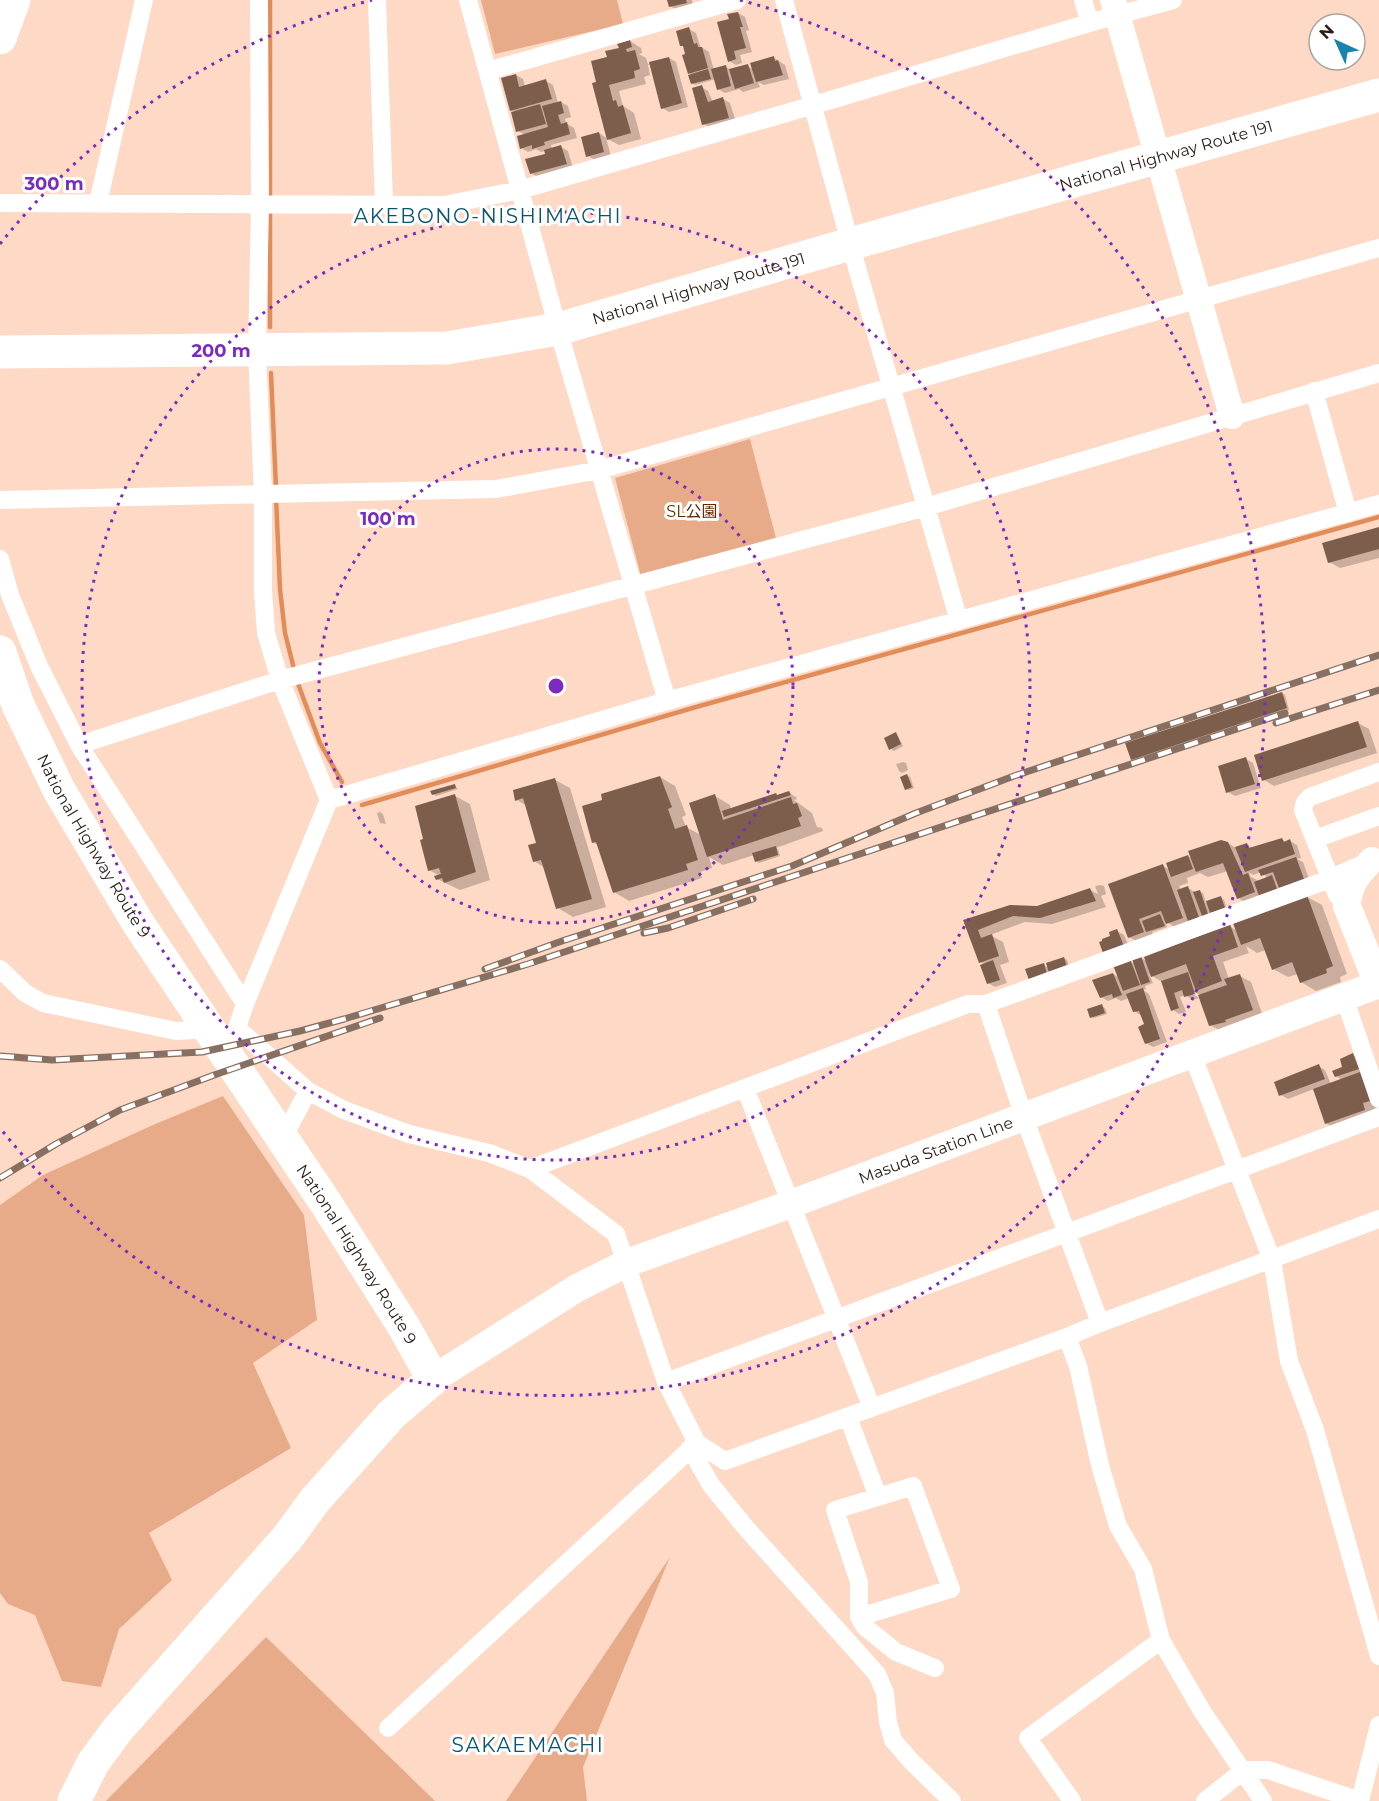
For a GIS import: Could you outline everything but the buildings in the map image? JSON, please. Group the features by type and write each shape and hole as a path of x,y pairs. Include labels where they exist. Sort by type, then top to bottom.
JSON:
{"highway":[{"path":"0,38 14,0"},
{"name":"National Highway Route 191","path":"0,352 447,348 558,329 1379,95"},
{"name":"National Highway Route 9","path":"0,652 18,705 60,790 138,923 283,1138 404,1327 433,1379"},
{"path":"74,1801 93,1763 118,1730 288,1537 315,1500 392,1414 433,1379"}],"main road":[{"name":"Masuda Station Line","path":"433,1379 577,1288 627,1263 1379,984 1347,906"}],"street":[{"path":"98,203 144,0"},
{"path":"237,1028 328,800 280,680 266,633 263,591 263,496 256,351 260,204 259,0"},
{"path":"377,0 384,204"},
{"path":"468,0 558,329 667,701"},
{"path":"488,71 737,0"},
{"path":"1083,0 1090,23"},
{"path":"0,203 444,205 520,190 814,105 1090,23 1115,8 1173,0"},
{"path":"788,1 850,244 960,621"},
{"path":"1115,8 1232,416"},
{"path":"0,500 263,496 496,489 599,470 1379,248"},
{"path":"79,745 280,680 926,507 1379,373"},
{"path":"1314,391 1348,513"},
{"path":"328,800 667,701 1379,504"},
{"path":"0,559 10,595 39,666 79,745 245,1004"},
{"path":"1347,906 1337,895 1304,810 1305,802 1310,797 1379,772"},
{"path":"1315,838 1379,816"},
{"path":"530,1169 968,1004 986,1004 1319,883 1376,859"},
{"path":"1347,906 1351,887 1359,874 1376,859"},
{"path":"0,969 25,993 43,1003 176,1031 237,1028 308,1091 344,1110 409,1134 489,1153 530,1169 616,1234 666,1382 711,1485 746,1528 877,1674 885,1693 888,1722 894,1740 911,1761 952,1801"},
{"path":"1344,997 1379,1099"},
{"path":"986,1004 1024,1117 1100,1323"},
{"path":"1192,1054 1272,1260 1289,1361 1315,1430 1379,1656"},
{"path":"745,1088 872,1408"},
{"path":"283,1138 308,1091"},
{"path":"666,1382 1379,1117"},
{"path":"693,1445 725,1461 1067,1337 1379,1219"},
{"path":"1067,1337 1078,1365 1100,1465 1118,1526 1143,1569 1161,1640 1202,1711 1263,1801"},
{"path":"848,1417 878,1497"},
{"path":"388,1728 693,1445"},
{"path":"859,1617 951,1589 913,1486 835,1510 859,1582 859,1617 865,1627 896,1652 935,1668"},
{"path":"1072,1801 1028,1738 1161,1640"},
{"path":"1205,1801 1244,1770 1268,1770 1360,1801 1379,1725"}],"green space":[{"path":"481,0 617,0 623,24 495,54"},
{"name":"SL公園","path":"750,439 777,542 642,580 615,478"},
{"path":"223,1096 304,1215 317,1320 253,1363 291,1448 149,1533 172,1580 119,1629 101,1687 62,1681 35,1615 8,1604 0,1593 0,1205 43,1175"},
{"path":"670,1557 583,1767 587,1801 506,1801"},
{"path":"266,1637 435,1801 106,1801"}],"waterway":[{"path":"270,0 270,199"},
{"path":"270,207 270,327"},
{"path":"271,373 276,488"},
{"path":"276,497 280,589 285,633 295,673"},
{"path":"362,805 696,707 1379,517"},
{"path":"297,681 320,743 342,782"}],"railway":[{"path":"485,969 562,941 792,866 916,813 1014,776 1379,655"},
{"path":"1276,723 1379,690"},
{"path":"0,1056 52,1060 202,1052 300,1031 528,964 1285,713"},
{"path":"644,933 668,928 753,899"},
{"path":"0,1178 56,1144 120,1110 380,1018"}],"district":[{"name":"AKEBONO-NISHIMACHI","path":"488,216"},
{"name":"SAKAEMACHI","path":"528,1745"}]}
